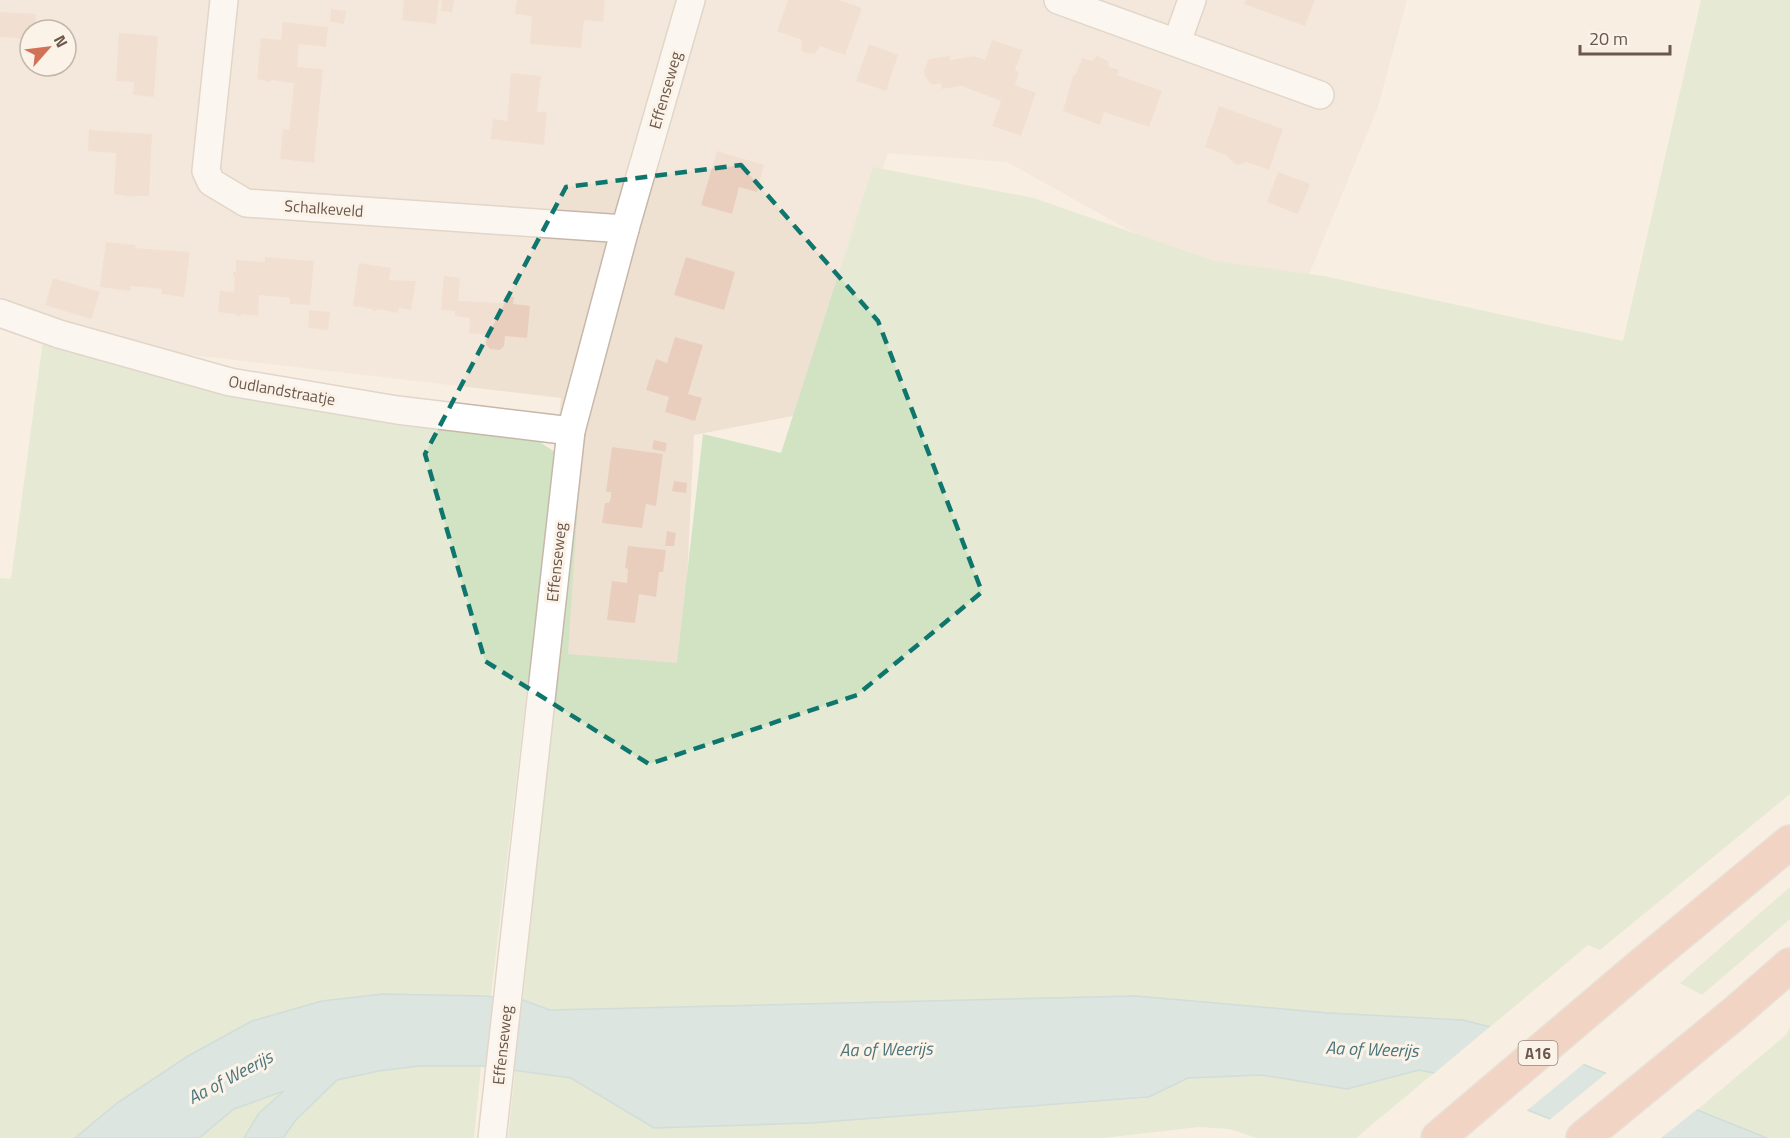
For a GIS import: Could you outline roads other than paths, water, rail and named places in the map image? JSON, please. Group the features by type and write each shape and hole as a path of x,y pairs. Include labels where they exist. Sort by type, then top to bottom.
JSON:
{"highway":[{"name":"A16","path":"1438,1138 1790,842"},
{"path":"1583,1138 1790,965"}],"street":[{"name":"Schalkeveld","path":"224,0 206,171 212,182 246,203 625,229"},
{"name":"Effenseweg","path":"492,1138 571,431 625,229 691,0"},
{"path":"1058,0 1320,95"},
{"path":"1178,42 1192,0"},
{"name":"Oudlandstraatje","path":"0,313 59,334 230,382 397,410 571,431"}],"water":[{"name":"Aa of Weerijs","path":"383,994 485,996 523,1000 550,1010 1136,996 1329,1013 1463,1020 1490,1027 1767,1138 1598,1138 1434,1073 1419,1070 1347,1089 1262,1075 1188,1078 1149,1097 811,1123 654,1128 571,1078 481,1066 419,1066 379,1071 337,1080 296,1120 283,1138 244,1138 259,1113 284,1091 234,1109 199,1138 75,1138 117,1103 188,1056 252,1021 322,1001"}]}
